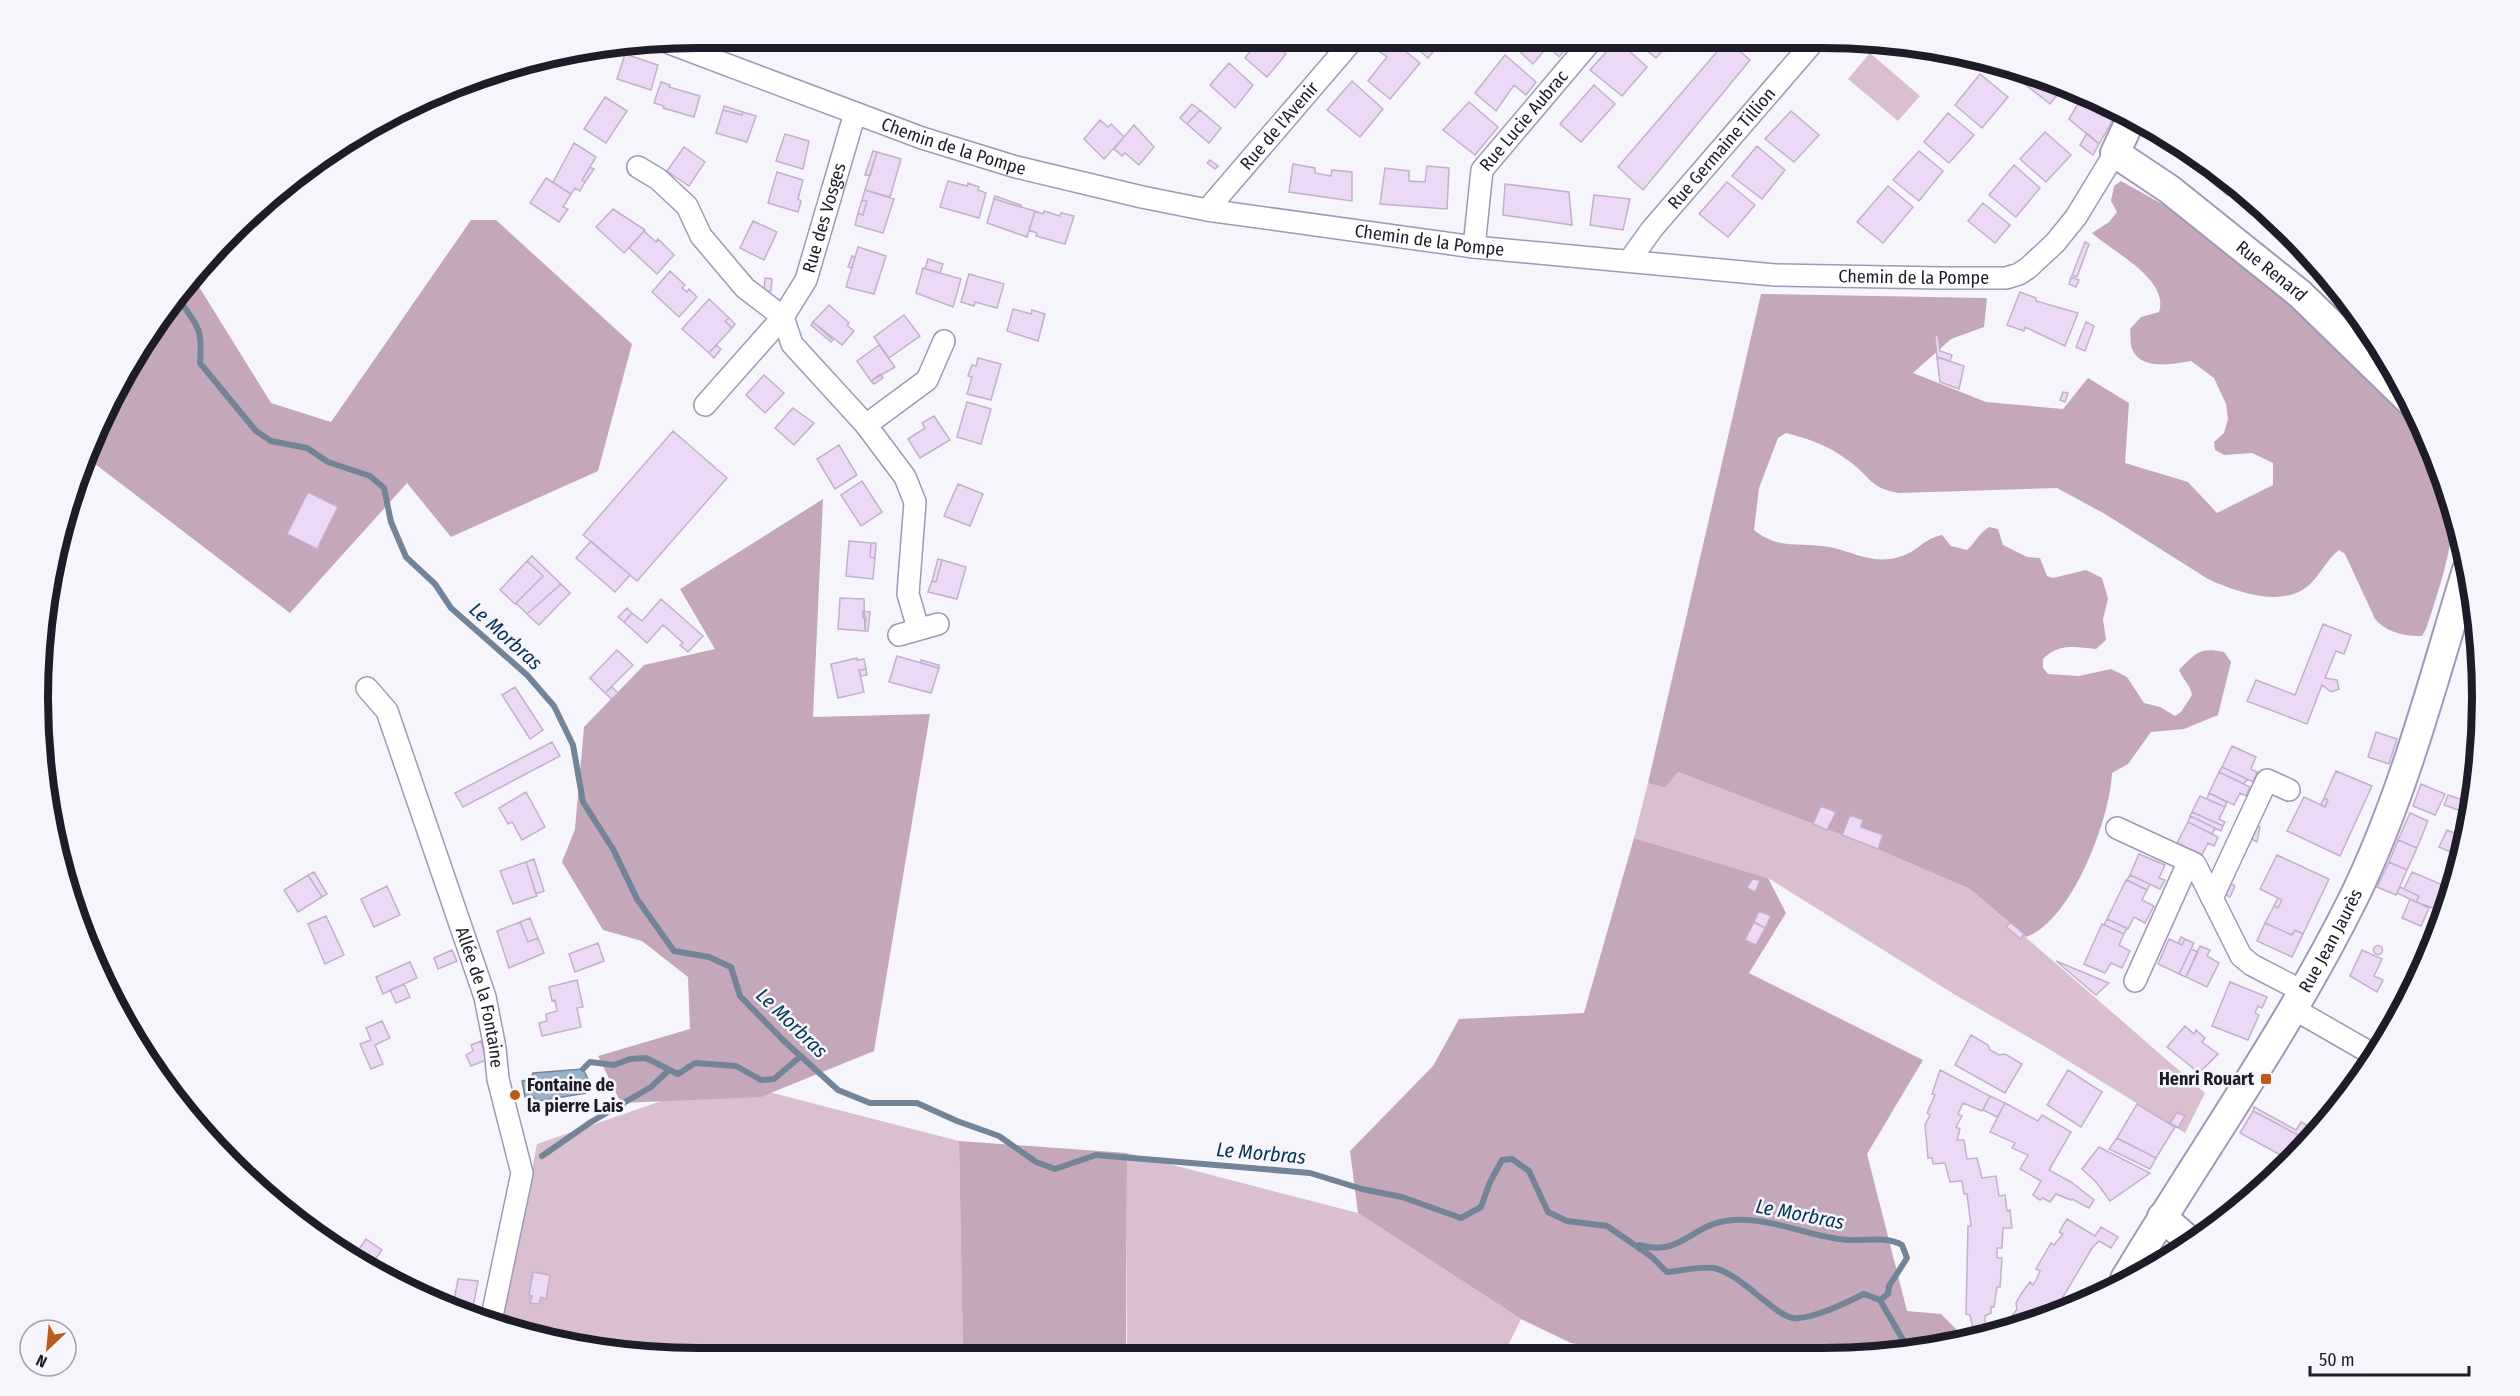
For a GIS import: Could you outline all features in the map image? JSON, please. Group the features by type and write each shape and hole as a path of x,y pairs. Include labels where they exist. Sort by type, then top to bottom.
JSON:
{"street":[{"name":"Chemin de la Pompe","path":"683,48 922,138 1016,167 1099,188 1207,210 1474,247 1775,275 2006,278 2019,274 2055,243 2085,204 2115,153 2128,125"},
{"name":"Rue de l'Avenir","path":"1207,210 1346,48"},
{"name":"Rue Lucie Aubrac","path":"1474,247 1482,170 1585,48"},
{"name":"Rue Germaine Tillion","path":"1629,261 1666,212 1808,48"},
{"name":"Rue des Vosges","path":"705,405 783,317 806,280 855,113"},
{"name":"Rue Renard","path":"2115,153 2169,189 2300,294 2389,381"},
{"path":"638,167 658,178 687,206 702,236 745,288 783,317 792,344 866,425 905,477 915,502 908,594 918,629"},
{"path":"866,425 927,380 944,340"},
{"name":"Rue Jean Jaurès","path":"2131,1270 2299,1001 2353,898 2393,802 2462,585"},
{"name":"Allée de la Fontaine","path":"367,688 387,711 477,971 495,1048 498,1079 522,1173 492,1315"},
{"path":"2212,898 2267,780 2289,790"},
{"path":"2117,828 2196,864 2241,956 2368,1050"},
{"path":"2134,981 2189,861"},
{"path":"2162,1217 2185,1237"}],"shaded area":[{"path":"1870,53 1920,96 1898,121 1848,79"},
{"path":"2121,181 2164,205 2323,328 2407,414 2438,489 2452,537 2436,600 2422,636 2396,633 2379,624 2345,554 2339,550 2312,582 2297,593 2285,596 2259,596 2232,589 2208,579 2105,514 2057,488 1899,493 1889,491 1876,485 1841,455 1812,441 1786,433 1778,438 1759,488 1754,530 1763,536 1781,543 1829,547 1882,560 1908,554 1930,539 1942,535 1951,546 1967,550 1989,527 1998,529 2003,545 2027,557 2040,558 2047,576 2053,578 2086,570 2102,578 2108,599 2103,619 2106,640 2096,649 2068,647 2055,650 2043,659 2043,668 2048,674 2079,676 2111,669 2127,677 2144,703 2160,707 2175,716 2181,712 2192,695 2179,670 2203,651 2224,652 2231,662 2218,715 2184,729 2151,732 2128,764 2112,773 2104,816 2086,866 2059,911 2043,927 2026,937 1970,889 1868,845 1678,772 1665,788 1648,783 1761,294 1987,298 1984,327 1951,339 1913,373 1986,402 2063,409 2088,378 2129,403 2125,463 2188,482 2217,513 2273,485 2273,463 2252,453 2224,455 2215,450 2214,442 2224,433 2228,419 2226,404 2214,378 2191,361 2167,364 2150,363 2142,361 2132,349 2130,329 2141,317 2159,312 2160,300 2156,288 2148,277 2092,233 2109,222 2117,212 2111,201 2114,186"},
{"path":"471,220 496,220 632,344 598,471 451,537 407,483 290,613 92,462 135,373 182,302 197,284 271,403 331,422"},
{"path":"823,499 813,717 930,714 874,1051 761,1097 621,1103 598,1056 690,1029 688,977 642,941 603,930 562,862 575,829 584,727 644,665 715,649 680,589"},
{"path":"1678,772 1868,845 1970,889 2205,1093 2185,1133 2049,1049 1957,996 1768,878 1634,838 1648,783 1665,788"},
{"path":"1634,838 1768,878 1786,913 1749,973 1923,1060 1867,1154 1907,1311 1941,1314 1960,1333 1865,1347 1600,1348 1571,1343 1521,1319 1358,1213 1350,1151 1433,1066 1459,1019 1584,1013"},
{"path":"722,1080 959,1141 963,1348 655,1347 571,1336 503,1318 537,1144"},
{"path":"959,1141 1127,1153 1126,1348 963,1348"},
{"path":"1127,1153 1358,1213 1521,1319 1507,1348 1127,1348"}],"water":[{"path":"583,1069 589,1081 586,1093 538,1101 532,1096 525,1097 522,1081 531,1079 533,1073"}],"building":[{"path":"1259,48 1279,48 1286,54 1267,77 1245,58 1252,49 1255,52"},
{"path":"1379,48 1402,48 1420,63 1390,99 1368,81 1387,57 1377,50"},
{"path":"1416,48 1436,48 1428,58"},
{"path":"1516,48 1546,48 1533,64"},
{"path":"1550,48 1566,48 1559,57"},
{"path":"1610,48 1626,48 1647,67 1622,96 1590,70"},
{"path":"1644,48 1665,48 1656,58"},
{"path":"1720,48 1736,48 1750,60 1643,190 1618,167"},
{"path":"625,54 658,65 651,90 617,79"},
{"path":"1505,55 1536,82 1526,95 1514,85 1496,111 1475,93"},
{"path":"1229,63 1253,85 1235,108 1210,85"},
{"path":"1980,74 2008,97 1982,128 1955,105"},
{"path":"2017,78 2029,81 2026,85"},
{"path":"1352,81 1383,109 1360,137 1327,110"},
{"path":"2029,81 2059,92 2050,104 2026,85"},
{"path":"661,82 670,85 669,87 700,96 694,117 654,103"},
{"path":"1594,85 1615,104 1581,142 1560,124"},
{"path":"605,97 627,111 606,143 584,129"},
{"path":"2079,101 2114,118 2099,144 2069,119"},
{"path":"1469,102 1498,127 1475,155 1443,130"},
{"path":"1192,104 1200,110 1187,124 1180,118"},
{"path":"724,106 743,112 742,115 723,110"},
{"path":"723,110 756,116 747,142 716,133"},
{"path":"1200,110 1221,128 1209,143 1187,124"},
{"path":"1791,111 1819,135 1794,162 1765,139"},
{"path":"1948,113 1974,135 1949,163 1924,142"},
{"path":"1100,120 1108,127 1111,124 1124,137 1104,159 1084,139"},
{"path":"1134,125 1154,147 1139,165 1125,153 1122,156 1114,149"},
{"path":"2045,132 2071,155 2046,182 2020,159"},
{"path":"2087,133 2099,144 2093,155 2080,145"},
{"path":"785,134 809,141 803,169 776,161"},
{"path":"574,143 596,157 582,180 585,182 580,191 575,188 571,194 553,182"},
{"path":"1757,146 1785,170 1762,199 1732,176"},
{"path":"684,147 705,162 689,186 667,171"},
{"path":"873,151 877,152 870,176 865,175"},
{"path":"1919,151 1943,171 1919,201 1893,180"},
{"path":"877,152 901,159 890,197 865,190"},
{"path":"1210,160 1218,166 1215,169 1207,163"},
{"path":"1293,164 1315,168 1315,173 1331,176 1332,170 1352,172 1352,201 1289,192"},
{"path":"2014,165 2040,188 2016,217 1989,195"},
{"path":"1427,166 1449,168 1447,209 1380,204 1385,168 1409,171 1409,181 1425,182"},
{"path":"590,167 594,169 585,182 582,180"},
{"path":"2202,171 2230,192 2227,195 2201,173"},
{"path":"777,172 803,180 798,199 801,201 798,212 768,203"},
{"path":"546,178 571,194 563,207 568,209 559,222 530,203"},
{"path":"948,181 967,186 968,183 979,187 978,190 986,193 979,218 940,207"},
{"path":"1727,182 1755,205 1728,237 1699,214"},
{"path":"1505,184 1569,192 1572,225 1503,215"},
{"path":"1888,186 1913,207 1883,243 1857,222"},
{"path":"865,190 894,199 883,233 855,225 858,213 863,215 867,201 862,200"},
{"path":"1594,195 1630,199 1623,230 1590,225"},
{"path":"995,196 1021,205 1021,207 994,199"},
{"path":"994,199 1035,211 1027,237 987,223"},
{"path":"862,200 867,201 863,215 858,213"},
{"path":"1983,203 2010,225 1995,243 1968,221"},
{"path":"2248,207 2272,228 2270,230 2246,210"},
{"path":"613,209 645,230 624,253 596,227"},
{"path":"1035,211 1043,214 1044,211 1060,216 1061,213 1074,216 1065,244 1036,236 1037,233 1029,230"},
{"path":"753,221 777,232 764,260 740,248"},
{"path":"644,231 656,242 658,239 674,255 657,274 629,248"},
{"path":"2085,242 2089,244 2077,277 2072,275"},
{"path":"858,247 886,256 874,294 846,287"},
{"path":"852,256 855,257 852,268 848,267"},
{"path":"928,259 943,264 940,273 925,269"},
{"path":"923,268 961,279 953,307 916,293"},
{"path":"670,271 685,285 682,288 687,292 689,289 697,297 679,317 652,292"},
{"path":"969,274 1004,284 997,308 975,302 974,306 961,302"},
{"path":"2071,277 2079,280 2076,287 2069,284"},
{"path":"765,278 772,279 771,291 764,291"},
{"path":"2020,292 2036,298 2036,301 2078,313 2065,346 2025,327 2024,331 2007,325"},
{"path":"709,299 729,318 725,321 732,328 709,353 682,329"},
{"path":"829,305 849,323 847,325 854,331 842,345 813,322"},
{"path":"1013,309 1031,314 1032,310 1045,314 1038,341 1007,331"},
{"path":"904,315 920,336 889,358 874,337"},
{"path":"729,318 735,324 732,328 725,321"},
{"path":"813,322 833,340 831,342 811,325"},
{"path":"2086,322 2094,326 2085,351 2076,347"},
{"path":"1935,335 1938,336 1940,351 1952,355 1950,361 1937,357"},
{"path":"716,345 721,349 714,358 709,353"},
{"path":"879,345 895,367 871,381 857,361"},
{"path":"1937,357 1964,366 1959,389 1940,382"},
{"path":"978,358 1001,364 991,400 967,394 972,377 968,376 972,365 976,366"},
{"path":"880,374 883,378 874,384 871,381"},
{"path":"764,375 784,393 765,413 746,395"},
{"path":"2063,392 2068,393 2065,402 2060,400"},
{"path":"967,402 991,409 981,444 957,437"},
{"path":"793,408 814,423 794,445 775,428"},
{"path":"934,416 950,440 920,458 908,439 925,428 922,423"},
{"path":"673,431 727,478 637,581 583,535"},
{"path":"839,445 857,475 835,489 817,459"},
{"path":"862,481 882,512 861,526 841,495"},
{"path":"958,484 983,494 970,526 944,516"},
{"path":"308,492 338,507 317,549 287,534"},
{"path":"591,541 630,575 615,592 576,558"},
{"path":"849,541 871,543 870,557 875,558 873,579 846,576"},
{"path":"871,543 876,543 875,558 870,557"},
{"path":"532,556 561,584 527,614 516,603 543,576 527,561"},
{"path":"938,559 942,560 936,582 932,581"},
{"path":"942,560 966,567 957,599 928,592 932,581 936,582"},
{"path":"527,561 543,576 515,604 500,590"},
{"path":"561,584 570,593 539,625 527,614"},
{"path":"840,598 864,599 865,631 838,629"},
{"path":"661,599 703,636 688,652 680,645 683,643 663,625 647,643 624,622 632,613 642,621"},
{"path":"627,608 632,613 624,622 618,617"},
{"path":"863,611 870,612 868,631 865,631 866,618 863,618"},
{"path":"2467,617 2468,631 2463,629"},
{"path":"2323,624 2351,635 2344,654 2336,651 2325,678 2337,680 2339,689 2331,692 2322,685 2307,724 2247,701 2256,680 2295,695"},
{"path":"617,650 633,665 605,693 590,678"},
{"path":"897,656 939,668 931,693 889,682"},
{"path":"857,658 857,660 864,659 866,669 859,670 864,692 838,698 831,664"},
{"path":"921,660 939,665 939,668 920,663"},
{"path":"866,669 867,675 861,676 859,670"},
{"path":"515,687 543,730 530,739 502,695"},
{"path":"612,687 618,693 612,699 605,693"},
{"path":"2376,732 2397,739 2389,764 2368,757"},
{"path":"552,742 560,756 463,807 455,793"},
{"path":"2232,746 2256,757 2251,769 2257,772 2253,782 2222,767"},
{"path":"2222,767 2247,779 2244,784 2219,772"},
{"path":"2336,771 2372,786 2340,856 2287,831 2304,797 2325,807 2328,800 2324,798"},
{"path":"2219,772 2250,787 2246,796 2240,793 2234,805 2209,793"},
{"path":"2421,784 2445,794 2435,815 2413,806"},
{"path":"526,792 545,827 522,840 512,822 508,824 499,808"},
{"path":"2209,793 2227,802 2225,807 2207,799"},
{"path":"2448,795 2464,800 2462,811 2444,805"},
{"path":"2200,796 2225,807 2219,819 2225,822 2223,826 2192,812"},
{"path":"2324,798 2328,800 2325,807 2321,804"},
{"path":"1821,806 1836,812 1827,830 1813,824"},
{"path":"2192,812 2223,826 2221,831 2190,816"},
{"path":"2410,813 2428,821 2417,848 2398,840"},
{"path":"1850,815 1863,820 1861,827 1883,835 1878,849 1842,835"},
{"path":"2190,816 2215,828 2212,834 2188,822"},
{"path":"2188,822 2218,837 2214,846 2208,843 2202,855 2177,843"},
{"path":"2253,824 2260,827 2257,842 2247,837"},
{"path":"2447,830 2458,834 2453,853 2439,847"},
{"path":"2398,840 2417,848 2407,870 2389,862"},
{"path":"2139,854 2165,865 2159,878 2165,880 2160,889 2130,875"},
{"path":"2277,855 2329,879 2303,934 2295,930 2292,935 2265,923 2274,906 2278,908 2282,900 2260,889"},
{"path":"534,859 544,891 536,894 526,862"},
{"path":"526,862 537,896 513,904 500,871"},
{"path":"2389,862 2407,870 2396,895 2377,887"},
{"path":"314,872 327,894 322,897 308,875"},
{"path":"2412,872 2443,885 2436,909 2416,902 2419,896 2404,889"},
{"path":"308,875 322,897 298,912 284,890"},
{"path":"2130,875 2150,884 2147,890 2127,880"},
{"path":"1753,878 1760,881 1755,892 1747,888"},
{"path":"2126,880 2147,890 2142,900 2154,906 2145,923 2134,917 2128,929 2107,919"},
{"path":"2230,883 2235,886 2230,897 2224,894"},
{"path":"387,886 400,915 374,927 361,899"},
{"path":"2400,887 2419,896 2416,902 2397,893"},
{"path":"2278,898 2282,900 2278,908 2274,906"},
{"path":"2410,899 2429,908 2421,926 2402,918"},
{"path":"1759,911 1771,916 1765,928 1754,922"},
{"path":"326,916 344,955 325,964 308,924"},
{"path":"530,918 538,938 528,942 520,922"},
{"path":"2107,919 2127,928 2124,934 2104,925"},
{"path":"520,922 528,942 538,938 544,953 509,968 497,931"},
{"path":"1754,922 1765,928 1756,945 1745,940"},
{"path":"2010,922 2024,934 2021,939 2006,927"},
{"path":"2265,923 2292,935 2295,930 2303,934 2292,957 2257,941"},
{"path":"2102,924 2124,934 2119,945 2130,951 2122,968 2111,963 2105,973 2084,964"},
{"path":"2181,937 2185,939 2182,945 2178,943"},
{"path":"2169,939 2182,945 2185,939 2194,943 2179,974 2158,964"},
{"path":"598,943 604,961 575,972 569,954"},
{"path":"2378,945 2383,950 2378,955 2373,950"},
{"path":"2200,946 2210,950 2207,956 2219,963 2207,987 2186,977"},
{"path":"2191,949 2198,952 2186,977 2179,974"},
{"path":"452,950 457,961 438,969 434,958"},
{"path":"2362,950 2382,959 2374,976 2383,980 2377,992 2350,976"},
{"path":"2056,961 2109,983 2096,995"},
{"path":"410,962 417,978 383,994 376,977"},
{"path":"577,980 583,1007 577,1008 581,1027 542,1036 539,1023 547,1021 546,1014 557,1011 549,987"},
{"path":"2230,982 2267,997 2262,1008 2258,1006 2255,1013 2259,1015 2248,1040 2212,1026"},
{"path":"404,984 410,997 396,1003 390,990"},
{"path":"382,1021 390,1038 375,1045 383,1064 371,1069 360,1044 371,1040 366,1028"},
{"path":"2185,1026 2194,1034 2196,1030 2205,1038 2202,1042 2218,1054 2199,1073 2167,1047"},
{"path":"1971,1035 1988,1045 1990,1050 1999,1055 2005,1054 2022,1064 2005,1093 1955,1065"},
{"path":"481,1041 486,1060 471,1066 466,1055 473,1051 471,1045"},
{"path":"1940,1070 1990,1096 1982,1111 1963,1103 1958,1114 1962,1116 1956,1127 1960,1129 1957,1140 1964,1140 1967,1159 1977,1158 1982,1178 1996,1176 1999,1196 2005,1195 2007,1211 2010,1210 2012,1228 2003,1228 2002,1248 1997,1248 1997,1258 2002,1258 2000,1287 1997,1287 1991,1313 1985,1316 1985,1322 1978,1329 1973,1329 1970,1315 1966,1314 1968,1226 1971,1226 1967,1194 1964,1194 1962,1181 1950,1182 1945,1163 1933,1164 1932,1158 1928,1158 1925,1125 1930,1115 1927,1113 1935,1095 1932,1094"},
{"path":"2068,1070 2102,1092 2081,1127 2047,1105"},
{"path":"1990,1096 2005,1103 1997,1117 1983,1110"},
{"path":"2005,1103 2038,1121 2042,1115 2071,1132 2049,1170 2071,1182 2094,1200 2089,1208 2056,1194 2050,1202 2043,1198 2040,1200 2033,1195 2041,1181 2020,1169 2028,1155 2012,1148 2015,1143 1990,1132"},
{"path":"2137,1104 2175,1127 2156,1158 2117,1138"},
{"path":"2254,1107 2296,1130 2301,1122 2311,1127 2291,1148 2298,1135 2253,1111"},
{"path":"2253,1111 2298,1135 2283,1157 2240,1133"},
{"path":"2177,1112 2185,1116 2178,1128 2170,1123"},
{"path":"2117,1138 2156,1158 2150,1169 2109,1149"},
{"path":"2099,1147 2150,1173 2110,1201 2096,1182 2082,1169"},
{"path":"2067,1219 2095,1236 2101,1227 2118,1237 2111,1248 2099,1241 2092,1248 2059,1303 2009,1321 2017,1309 2016,1303 2021,1294 2030,1282 2033,1285 2040,1271 2036,1269 2051,1243 2054,1245 2063,1234 2059,1232"},
{"path":"366,1239 382,1250 374,1261 377,1263 358,1251"},
{"path":"533,1272 550,1275 546,1299 541,1297 539,1304 530,1303"},
{"path":"458,1279 478,1281 473,1308 454,1301"}],"waterway":[{"name":"Le Morbras","path":"181,303 197,326 201,350 200,363 256,431 271,441 307,448 328,462 370,476 384,488 391,522 406,557 435,584 451,608 527,675 554,706 573,745 583,802 613,849 637,899 674,951 709,957 731,967 740,996 784,1041 838,1090 870,1103 917,1103 999,1136 1036,1162 1055,1169 1096,1155 1310,1173 1362,1189 1402,1197 1461,1218 1481,1207 1490,1182 1502,1160 1512,1159 1529,1171 1548,1212 1567,1221 1607,1226 1652,1257 1667,1272 1714,1268 1735,1278 1776,1310 1793,1318 1819,1313 1864,1294 1880,1300 1904,1342"},
{"path":"583,1069 590,1062 614,1065 630,1059 646,1058 678,1074 695,1063 736,1066 761,1080 774,1079 801,1056"},
{"path":"542,1156 591,1122 651,1087 668,1071"},
{"name":"Le Morbras","path":"1639,1245 1653,1248 1665,1247 1713,1224 1741,1220 1771,1223 1832,1238 1896,1242 1902,1245 1907,1258 1889,1286 1888,1294 1880,1300"}],"place":[{"name":"Henri Rouart","path":"2266,1079"},
{"name":"Fontaine de la pierre Lais","path":"515,1095"}]}
